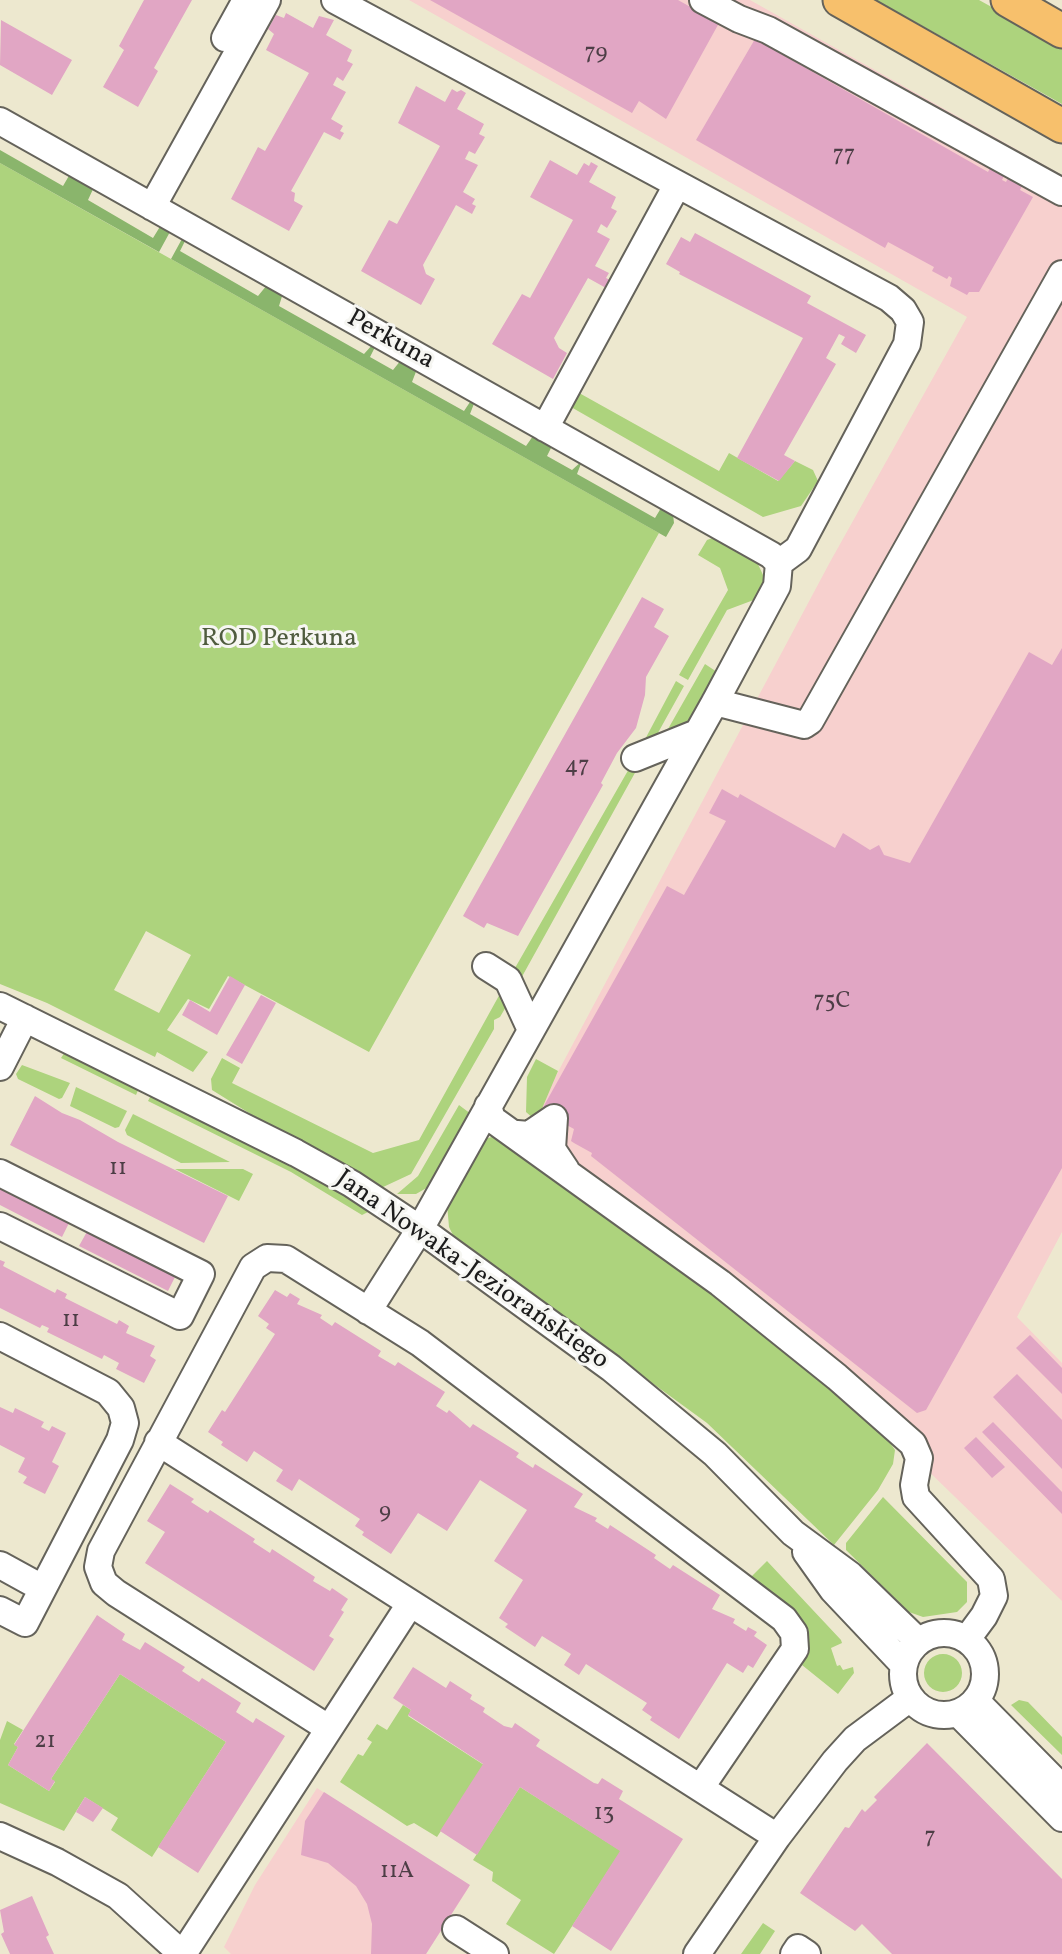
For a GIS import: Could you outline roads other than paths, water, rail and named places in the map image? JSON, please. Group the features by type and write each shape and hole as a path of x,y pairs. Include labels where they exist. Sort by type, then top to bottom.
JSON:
{"main road":[{"path":"840,0 1062,126"},
{"path":"1008,0 1062,31"}],"street":[{"path":"145,203 246,0"},
{"path":"145,203 267,0"},
{"path":"335,0 889,298 903,310 910,322 907,344 798,548 779,564 777,586 715,702 420,1229 368,1311"},
{"path":"706,1 739,19 768,30 1062,192"},
{"name":"Perkuna","path":"0,121 771,555 779,564"},
{"path":"545,428 677,185"},
{"path":"715,702 804,725 810,721 1062,274"},
{"path":"635,758 697,733"},
{"path":"486,966 508,980 531,1030"},
{"name":"Jana Nowaka-Jeziorańskiego","path":"0,1006 296,1153 352,1184 420,1229 611,1368 715,1454 793,1533 850,1575 918,1641"},
{"path":"0,1068 25,1018"},
{"path":"488,1106 492,1119 517,1134 720,1283 837,1377 913,1444 919,1458 914,1485 916,1497 992,1579 994,1596 984,1616 967,1639"},
{"path":"517,1134 529,1135 554,1118 552,1149 567,1172"},
{"path":"0,1173 201,1274 180,1316 0,1226"},
{"path":"328,1728 104,1583 98,1567 101,1551 253,1267 267,1258 286,1259 420,1343 784,1619 794,1633 795,1649 701,1787"},
{"path":"0,1336 108,1392 121,1408 125,1423 120,1440 25,1623 0,1610"},
{"path":"158,1442 777,1838"},
{"name":"Jana Nowaka-Jeziorańskiego","path":"793,1533 833,1590 903,1664"},
{"path":"0,1565 42,1588"},
{"path":"0,1836 57,1862 118,1896 182,1954 410,1604"},
{"path":"942,1632 967,1639 982,1657 985,1680 967,1707 947,1715 926,1712 910,1698 904,1687 903,1664 918,1641 942,1632"},
{"path":"697,1954 777,1838 855,1740 910,1698"},
{"path":"967,1707 1062,1788"},
{"path":"967,1707 1062,1818"},
{"path":"456,1929 495,1954"},
{"path":"794,1954 798,1948 807,1954"}],"park label":[{"name":"ROD Perkuna","path":"279,640"}]}
